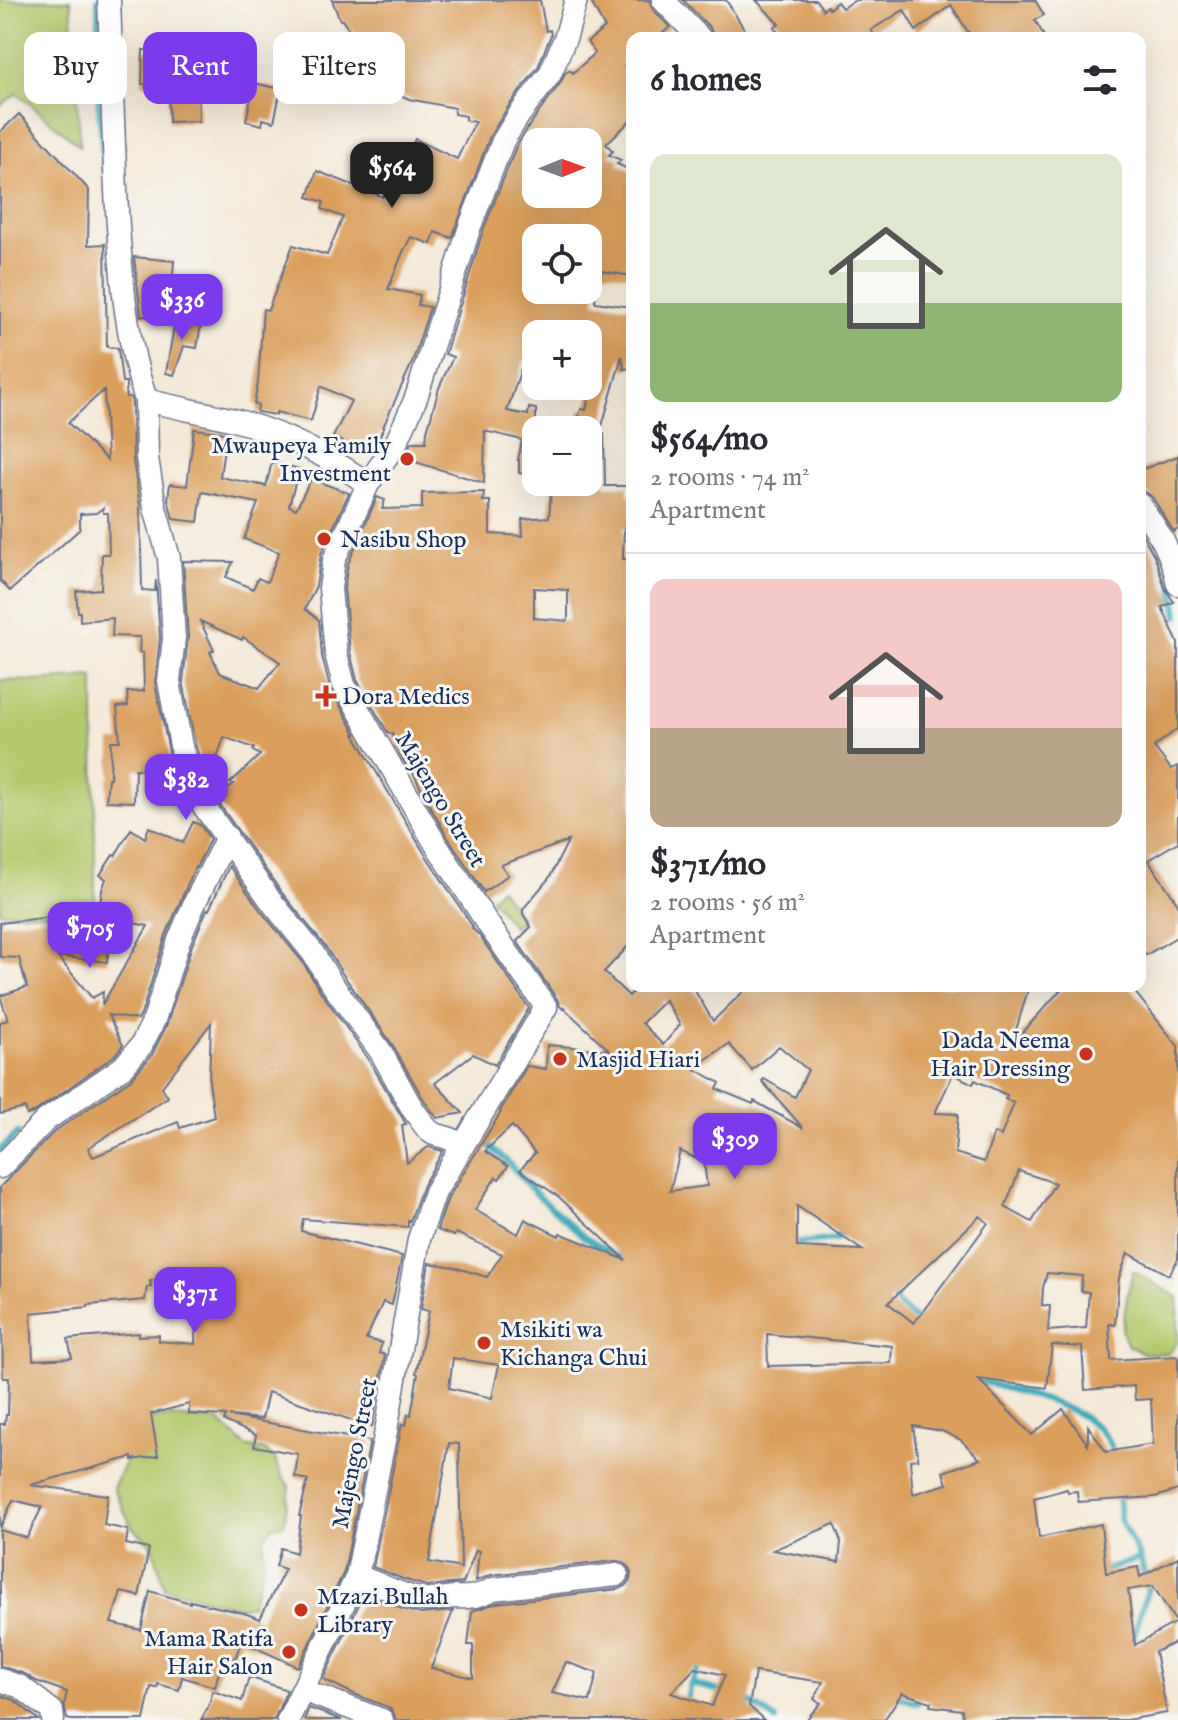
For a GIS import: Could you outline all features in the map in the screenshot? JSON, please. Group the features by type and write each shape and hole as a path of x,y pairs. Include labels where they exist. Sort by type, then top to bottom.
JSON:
{"street":[{"path":"109,0 113,135 125,311 133,358 146,400 149,470 155,508 169,558 174,638 169,681 193,791 271,901 313,953 381,1052 428,1130 451,1139 461,1148"},
{"path":"146,400 236,421 301,443 368,484 397,441 416,398 470,226 503,141 550,74 566,36 576,0"},
{"path":"663,0 694,32"},
{"name":"Majengo Street","path":"288,1720 357,1576 419,1239 435,1192 546,1007 435,843 344,685 336,654 330,588 334,560 368,484"},
{"path":"1146,514 1171,555 1178,584"},
{"path":"0,1167 46,1120 123,1067 141,1046 154,1020 179,940 227,837"},
{"path":"357,1576 401,1594 441,1600 473,1598 493,1589 617,1575"},
{"path":"0,1680 21,1687 52,1711 53,1720"},
{"path":"302,1690 382,1720"}],"green space":[{"path":"0,0 71,0 73,32 24,32 24,99 17,93 0,106"},
{"path":"30,104 77,104 80,146"},
{"path":"94,677 95,906 86,915 0,912 0,680"},
{"path":"500,888 522,920 513,927 491,898"},
{"path":"1133,1271 1178,1297 1178,1341 1169,1354 1143,1353 1128,1346 1122,1331"},
{"path":"172,1417 219,1421 246,1446 265,1451 275,1459 290,1487 284,1525 273,1526 264,1538 263,1568 251,1605 239,1608 165,1588 152,1545 132,1527 113,1488 127,1458 135,1420"}],"building":[{"path":"332,0 540,0 546,31 550,30 551,35 538,67 490,136 452,238 435,232 431,244 411,237 403,252 388,289 420,295 418,305 430,307 412,363 384,427 375,445 370,442 364,453 333,437 351,401 321,386 311,421 276,412 276,415 257,412 258,405 254,404 263,309 268,310 293,245 327,255 343,217 322,209 324,202 308,197 317,171 383,197 386,190 390,192 415,139 457,159 475,122 465,120 466,116 454,114 455,108 405,97 405,32 350,32 340,20"},
{"path":"590,0 649,0 653,10 670,27 664,32 626,32 626,125 606,144 613,151 609,155 621,160 617,164 626,168 626,275 602,271 602,224 522,224 522,304 602,303 626,306 626,369 622,356 602,426 602,416 579,416 581,409 586,410 588,400 602,400 602,320 522,320 522,366 507,411 528,415 529,408 536,409 536,416 522,416 522,440 485,431 484,483 402,458 412,442 426,442 439,388 453,357 445,354 483,231 522,137 522,208 602,208 602,128 528,128 565,73 570,70 573,73 595,53 587,42 605,28"},
{"path":"683,0 726,0 746,32 712,32"},
{"path":"756,0 816,0 823,10 837,2 842,8 856,0 1035,0 1044,15 1035,20 1042,32 968,32 951,5 916,31 904,10 872,32 778,32 774,27 779,24"},
{"path":"257,84 273,87 273,104 278,104 274,122 263,119 262,125 246,121 250,104 257,104"},
{"path":"169,104 199,104 199,121 169,122"},
{"path":"19,114 89,190 88,245 105,244 107,347 118,348 122,382 126,382 126,397 130,397 132,402 133,460 140,506 142,590 155,591 156,580 160,638 155,683 173,771 135,769 134,802 106,801 111,741 120,741 117,707 128,706 127,692 144,691 140,637 112,636 113,618 80,621 76,591 101,589 102,554 109,554 108,513 103,513 103,508 96,513 80,514 80,529 10,591 0,580 0,132","holes":["104,390 107,460 68,423"]},
{"path":"134,257 174,261 170,318 141,316"},
{"path":"175,320 201,324 197,348 184,346 174,375 166,373"},
{"path":"194,429 226,433 220,477 266,486 272,462 299,469 289,506 296,509 311,479 349,493 321,554 316,586 305,609 319,620 322,656 330,688 423,851 472,928 529,1008 495,1065 473,1054 435,1083 463,1113 437,1118 392,1044 325,946 282,893 215,798 234,784 230,783 260,755 253,751 254,748 224,737 211,776 203,773 183,681 188,637 183,561 233,562 226,577 253,589 258,578 267,582 279,552 244,539 258,503 202,492 198,522 173,519 168,499 170,484 187,486","holes":["200,621 242,640 243,637 280,662 259,688 220,673 210,652 214,650"]},
{"path":"604,434 605,486 626,486 623,559 626,559 626,948 604,972 629,996 633,992 696,992 713,1021 743,992 1027,992 1012,1044 1059,992 1135,992 1178,1046 1178,1259 1169,1275 1128,1253 1119,1278 1115,1325 1109,1324 1111,1360 1178,1356 1178,1490 1155,1497 1078,1502 1077,1491 1068,1492 1067,1489 1034,1498 1039,1538 1101,1524 1106,1573 1138,1567 1140,1577 1178,1557 1178,1641 1155,1652 1167,1713 1126,1720 963,1720 962,1710 930,1706 931,1702 902,1693 884,1720 806,1720 821,1703 814,1699 823,1682 755,1672 749,1706 764,1720 396,1720 388,1707 323,1679 364,1594 421,1614 453,1611 431,1668 473,1678 473,1645 468,1645 472,1611 497,1603 619,1589 630,1580 628,1566 615,1561 491,1575 476,1581 479,1551 476,1550 463,1583 426,1586 373,1567 402,1424 406,1425 408,1414 411,1415 429,1311 421,1309 429,1263 487,1277 502,1254 456,1233 454,1236 437,1230 448,1198 527,1066 546,1069 547,1045 609,1050 560,1006 517,941 531,927 523,909 550,877 568,841 501,865 508,875 484,892 447,836 409,764 407,766 399,752 392,733 388,733 357,680 350,652 344,588 348,564 377,497 385,500 382,509 422,508 422,493 484,492 483,501 490,501 490,534 523,536 522,519 549,517 551,496 602,496","holes":["534,588 568,590 568,621 534,618","665,1000 680,1025 663,1045 642,1023","729,1044 752,1070 779,1046 808,1070 795,1097 764,1079 762,1081 803,1128 754,1101 753,1104 717,1089 720,1083 693,1068","953,1074 1007,1095 1005,1099 1014,1103 1001,1136 994,1133 984,1162 955,1153 958,1114 935,1113","512,1126 535,1153 520,1170 559,1197 626,1260 560,1233 559,1236 525,1219 518,1234 475,1210 496,1177 499,1179 508,1166 485,1151","680,1151 704,1162 707,1186 670,1191","1019,1171 1055,1183 1032,1222 1005,1207","797,1206 862,1250 797,1247","980,1216 988,1223 914,1323 888,1303","1047,1273 1082,1276 1081,1291 1089,1292 1086,1328 1048,1331 1050,1306 1042,1305","767,1334 892,1346 891,1363 768,1366","1052,1345 1082,1347 1085,1390 1134,1386 1135,1400 1151,1399 1153,1444 1106,1452 1088,1426 1088,1445 1063,1409 1032,1435 978,1379 1047,1388","453,1358 499,1365 492,1398 449,1388","913,1426 942,1431 961,1440 980,1459 943,1472 947,1484 913,1494 910,1460 918,1459","449,1443 459,1444 461,1568 429,1562","834,1524 841,1542 839,1562 773,1550","1153,1586 1176,1622 1135,1645 1128,1590","566,1662 597,1673 590,1701 552,1693","695,1668 725,1675 712,1706 671,1693"]},
{"path":"522,440 522,474 519,473"},
{"path":"1178,456 1178,529 1174,532 1146,493 1146,468"},
{"path":"1146,541 1174,602 1162,607 1178,643 1178,728 1154,747 1171,769 1178,766 1178,842 1148,860 1178,904 1178,936 1146,955"},
{"path":"193,822 200,825 210,839 166,935 141,1015 138,1020 108,1015 123,1045 114,1056 33,1113 27,1115 25,1108 0,1114 0,1022 8,1020 0,996 27,987 19,958 0,957 0,923 60,916 98,921 106,879 100,875 131,829 145,838 149,827 183,843","holes":["113,919 148,926 102,1005 103,992 92,998 57,956 107,962"]},
{"path":"229,866 302,961 369,1060 406,1124 402,1125 407,1163 428,1147 443,1151 423,1185 408,1227 303,1219 301,1231 402,1256 392,1305 383,1302 366,1339 382,1343 379,1353 385,1355 372,1427 268,1392 262,1419 229,1416 370,1441 344,1572 298,1667 241,1641 235,1660 223,1656 215,1687 182,1677 179,1690 158,1684 157,1688 151,1687 144,1720 71,1720 67,1719 64,1705 67,1692 0,1666 0,1530 27,1538 42,1507 13,1500 0,1528 0,1424 5,1424 8,1415 9,1378 3,1378 0,1325 0,1187 55,1131 131,1079 152,1055 167,1024 192,945","holes":["211,1023 209,1082 214,1117 180,1128 178,1122 93,1157 88,1148 168,1097 162,1087","187,1276 187,1292 191,1292 192,1306 196,1306 195,1344 159,1341 159,1335 138,1336 139,1333 68,1339 72,1358 33,1360 31,1313 145,1300 150,1281","189,1404 189,1414 226,1416 224,1421 256,1435 254,1446 298,1454 295,1477 308,1480 299,1516 296,1553 281,1548 276,1566 285,1569 260,1619 150,1591 141,1630 111,1623 121,1592 139,1596 149,1549 126,1544 128,1530 104,1525 108,1495 30,1485 132,1457 132,1460 158,1456 151,1414"]},
{"path":"249,1677 287,1690 274,1720 201,1720 213,1691 242,1701"},
{"path":"0,1695 14,1700 39,1720 0,1720"},
{"path":"309,1708 342,1720 304,1720"}],"waterway":[{"path":"98,0 98,99 104,168"},
{"path":"165,417 185,420"},
{"path":"1173,588 1178,616"},
{"path":"0,1150 18,1133"},
{"path":"476,1135 506,1160 532,1190 584,1237 614,1255 632,1261"},
{"path":"790,1244 836,1239 842,1230"},
{"path":"892,1290 898,1305 920,1323"},
{"path":"972,1377 1077,1413 1095,1425 1108,1440 1114,1459"},
{"path":"1118,1494 1120,1519 1140,1558 1148,1588 1132,1642"},
{"path":"1100,1572 1140,1558"},
{"path":"682,1720 691,1683 702,1663"},
{"path":"691,1683 726,1693"},
{"path":"895,1692 899,1697 917,1703"},
{"path":"745,1699 776,1720"}],"place":[{"name":"Mwaupeya Family Investment","path":"407,459"},
{"name":"Nasibu Shop","path":"324,539"},
{"name":"Dora Medics","path":"326,696"},
{"name":"Dada Neema Hair Dressing","path":"1086,1054"},
{"name":"Masjid Hiari","path":"560,1059"},
{"name":"Msikiti wa Kichanga Chui","path":"484,1343"},
{"name":"Mzazi Bullah Library","path":"301,1610"},
{"name":"Mama Ratifa Hair Salon","path":"289,1652"}]}
